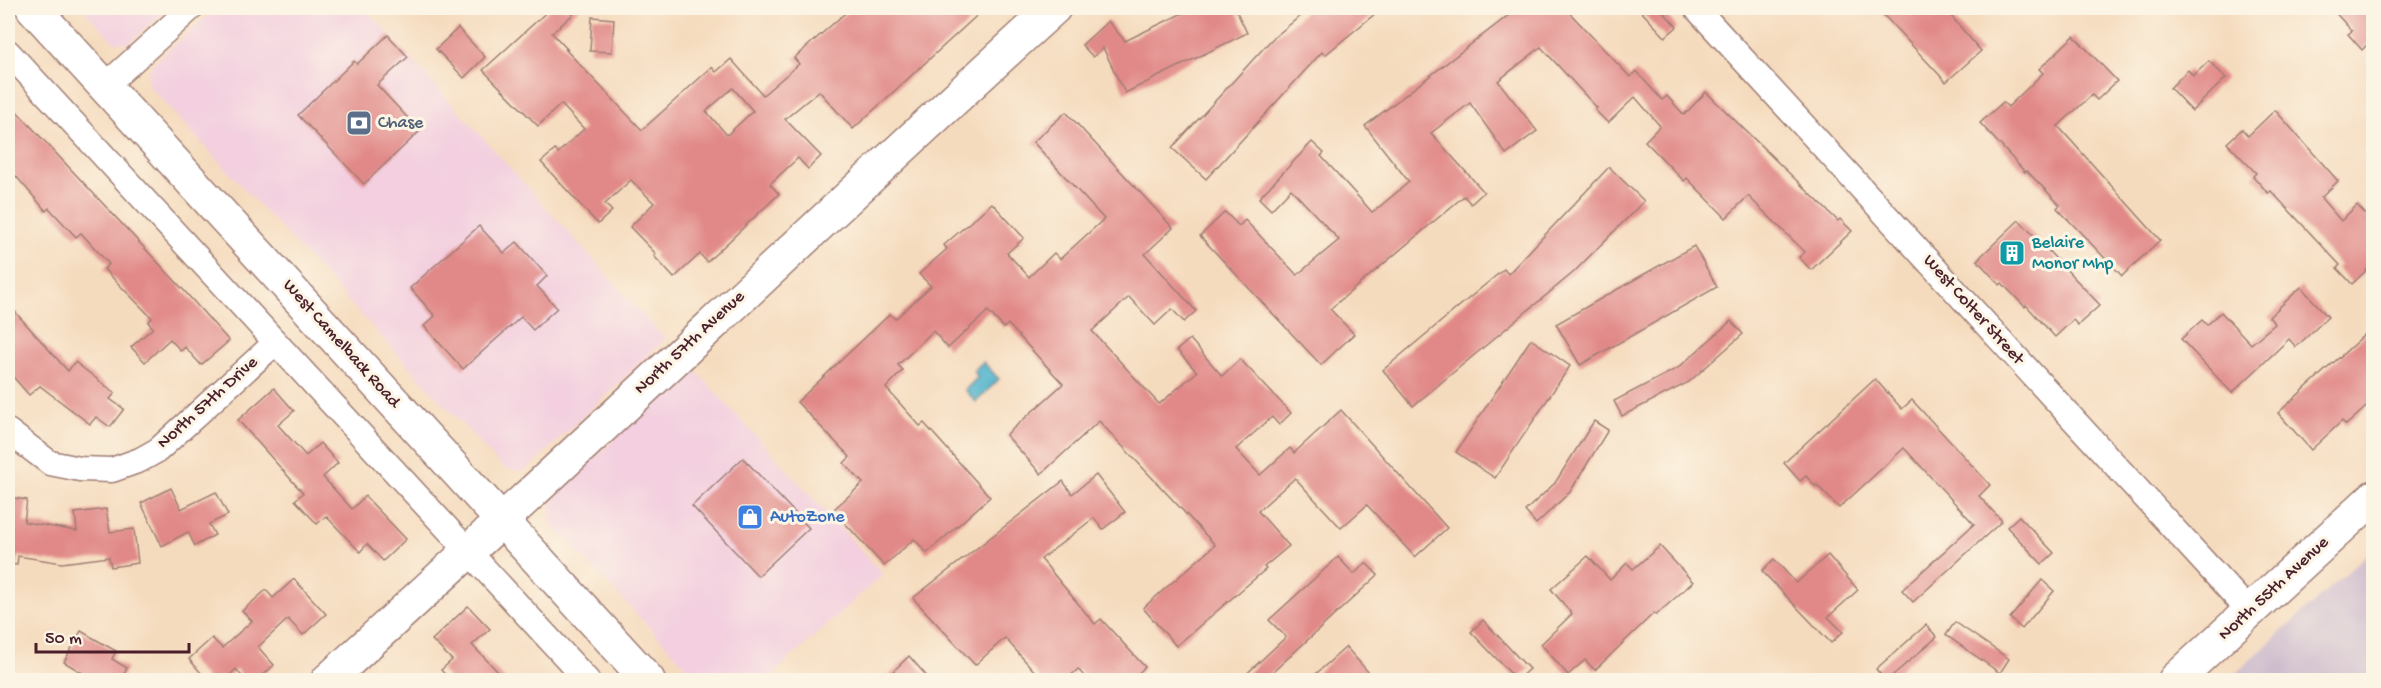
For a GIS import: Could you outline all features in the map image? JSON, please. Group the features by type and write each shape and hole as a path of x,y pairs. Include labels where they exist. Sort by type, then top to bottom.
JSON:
{"street":[{"name":"West Camelback Road","path":"33,8 648,681"},
{"path":"105,86 191,8"},
{"name":"North 57th Avenue","path":"328,681 1053,8"},
{"name":"West Colter Street","path":"1696,8 2250,612"},
{"path":"8,52 587,681"},
{"name":"North 57th Drive","path":"10,438 50,463 80,469 112,470 140,460 158,450 180,431 275,343"},
{"name":"North 55th Avenue","path":"2175,681 2373,497"}],"shaded area":[{"path":"82,8 168,8 129,43 114,42"},
{"path":"216,8 365,8 665,339 533,464 522,472 503,468 149,86 148,72 155,62"},
{"path":"692,367 883,574 766,680 699,680 553,526 550,517 551,505 559,491"},
{"path":"2373,549 2373,680 2228,680"}],"water":[{"path":"983,362 999,379 976,402 965,390 978,377 973,371"}],"building":[{"path":"551,8 580,8 552,33 642,130 712,67 716,72 731,59 763,95 799,64 794,58 851,8 985,8 853,129 819,91 785,119 821,156 808,169 798,158 770,184 779,194 707,262 700,254 674,278 654,256 656,254 630,227 654,203 631,180 605,204 612,211 598,224 541,162 555,150 558,153 584,129 561,104 538,126 483,70","holes":["733,88 753,111 727,135 706,111"]},
{"path":"1193,8 1235,8 1247,33 1125,93 1103,48 1093,57 1082,45 1108,21 1125,41"},
{"path":"1310,8 1382,8 1325,55 1322,52 1206,179 1172,148 1271,40"},
{"path":"1518,8 1565,8 1630,77 1636,71 1662,100 1667,96 1684,115 1706,92 1838,221 1840,219 1852,231 1811,270 1799,257 1805,252 1748,196 1726,218 1687,178 1684,181 1645,141 1660,126 1635,97 1608,123 1541,47 1498,81 1537,131 1506,154 1470,103 1431,133 1484,192 1471,204 1464,196 1330,309 1354,334 1321,365 1200,236 1225,212 1239,226 1245,220 1297,275 1339,240 1291,189 1271,210 1259,198 1312,142 1324,153 1321,156 1372,212 1378,208 1409,182 1365,126"},
{"path":"1638,8 1660,8 1677,27 1665,37"},
{"path":"1877,8 1960,8 1951,16 1981,51 1946,82"},
{"path":"2331,8 2366,8 2373,20 2373,39 2362,50 2348,34 2352,31"},
{"path":"592,17 614,19 612,52 590,51"},
{"path":"458,28 485,57 464,78 436,49"},
{"name":"Chase","path":"388,35 408,57 377,85 420,131 364,184 298,115 354,61 357,64"},
{"path":"2074,36 2117,81 2097,100 2092,95 2058,126 2160,240 2122,276 2057,208 2060,205 2027,171 2025,172 1980,123 2003,102 2008,107 2043,73 2039,69"},
{"path":"2209,61 2226,78 2192,111 2170,88 2188,70 2193,76"},
{"path":"8,102 229,341 201,365 185,347 181,351 170,339 145,362 131,347 153,328 148,322 152,318 104,269 109,264 81,233 76,237 49,208 46,211 8,167"},
{"path":"2275,110 2338,181 2321,198 2341,221 2357,205 2373,222 2373,264 2352,284 2337,268 2340,265 2271,191 2268,193 2253,176 2256,173 2227,143 2242,129 2248,136"},
{"path":"1066,112 1173,228 1145,254 1196,311 1184,322 1172,309 1155,325 1129,297 1092,331 1159,404 1197,372 1177,350 1190,339 1222,376 1240,359 1291,413 1279,425 1272,417 1236,449 1260,475 1290,448 1294,453 1341,410 1447,528 1415,557 1367,505 1341,528 1295,478 1258,511 1289,546 1264,567 1266,569 1176,646 1143,608 1215,545 1099,421 1041,474 1006,435 1063,384 1008,324 1004,328 988,311 948,348 933,331 898,365 903,370 886,388 920,426 924,423 990,497 927,553 914,539 884,566 833,510 863,483 844,463 850,457 797,402 890,314 895,319 931,286 919,274 947,249 944,245 992,203 1024,238 1007,253 1029,277 1054,253 1060,259 1104,219 1033,142"},
{"path":"1609,167 1644,201 1574,272 1413,406 1383,370 1504,269 1508,274"},
{"path":"2019,220 2100,305 2078,325 2073,320 2055,337 2026,305 2025,307 2002,283 2000,285 1977,260"},
{"path":"479,226 504,253 517,242 547,276 537,286 557,308 533,330 521,317 463,369 424,326 435,316 410,288"},
{"path":"1694,246 1717,287 1580,365 1556,324"},
{"path":"2301,287 2328,317 2296,347 2289,339 2232,393 2181,339 2202,320 2207,325 2221,312 2251,344 2275,324 2269,317"},
{"path":"8,304 68,371 75,362 115,393 110,399 124,409 110,427 96,417 90,424 40,386 29,395 8,371"},
{"path":"1731,321 1743,334 1689,382 1622,416 1614,401 1678,368"},
{"path":"2373,327 2373,401 2346,425 2342,421 2311,450 2278,413"},
{"path":"1531,339 1570,366 1495,478 1456,452"},
{"path":"1875,379 1902,409 1912,400 1990,485 1979,496 2002,521 1913,602 1902,590 1974,524 1904,448 1839,508 1806,476 1800,481 1784,463"},
{"path":"274,388 294,411 278,425 306,456 320,443 338,463 323,477 352,509 365,496 406,539 383,561 367,544 360,552 326,516 317,524 295,500 303,493 238,420"},
{"path":"1594,421 1608,430 1570,492 1536,524 1525,511 1555,483"},
{"name":"AutoZone","path":"743,458 809,528 758,576 692,506"},
{"path":"1096,475 1125,512 1103,529 1094,518 1041,559 1095,624 1101,619 1145,667 1130,681 1088,681 1078,669 1065,681 1043,681 1005,638 975,665 913,598 1063,481 1072,494"},
{"path":"171,488 181,509 216,492 228,515 209,524 215,535 195,546 188,532 162,546 141,503"},
{"path":"8,497 27,500 24,522 77,531 75,513 106,509 110,532 134,529 138,563 111,567 109,557 62,563 18,556 17,565 8,564"},
{"path":"2019,516 2054,553 2042,564 2007,527"},
{"path":"1660,546 1693,582 1656,615 1654,613 1595,670 1585,660 1568,675 1541,644 1572,614 1551,589 1588,556 1610,580 1627,563 1633,569"},
{"path":"1828,555 1858,590 1828,617 1843,632 1831,643 1762,571 1774,559 1796,583"},
{"path":"1338,557 1354,574 1366,563 1378,575 1263,681 1239,681 1286,637 1269,620"},
{"path":"294,579 326,614 303,635 288,619 258,647 274,665 257,681 246,681 236,669 224,681 208,681 189,659 212,638 222,648 252,621 242,611 266,590 273,598"},
{"path":"2042,580 2054,591 2022,629 2010,618"},
{"path":"468,606 490,629 472,645 507,681 451,681 441,670 452,660 432,640"},
{"path":"1483,620 1529,669 1517,680 1471,632"},
{"path":"1955,622 2009,659 2000,673 1946,635"},
{"path":"1926,625 1937,637 1886,681 1876,669"},
{"path":"81,631 116,651 112,659 127,668 120,681 96,681 64,662"},
{"path":"1346,647 1376,681 1308,681"},
{"path":"909,656 931,681 883,681"}],"place":[{"name":"Chase","path":"359,123"},
{"name":"Belaire Monor Mhp","path":"2012,253"},
{"name":"AutoZone","path":"750,517"}]}
